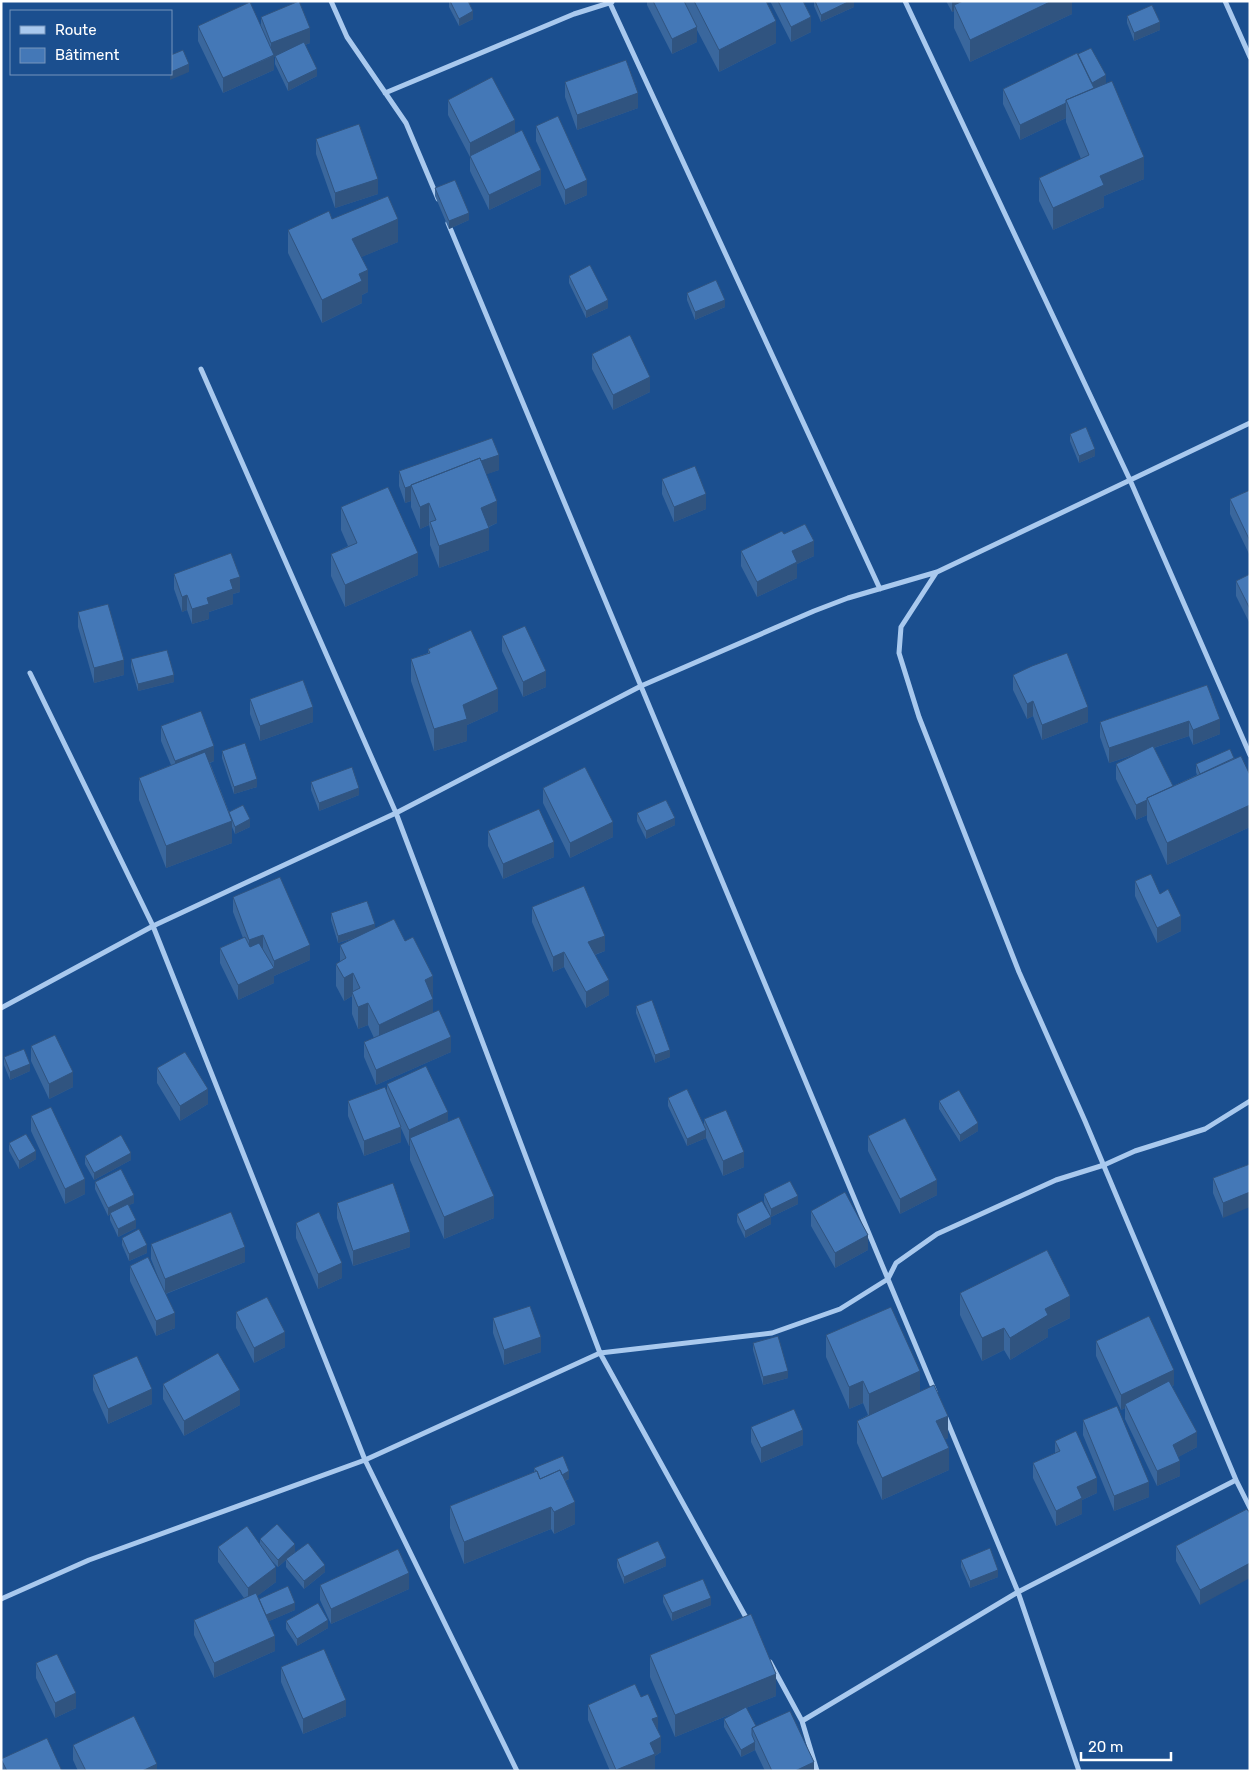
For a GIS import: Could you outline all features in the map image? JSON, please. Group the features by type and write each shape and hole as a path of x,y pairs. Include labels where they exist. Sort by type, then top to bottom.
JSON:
{"street":[{"path":"331,1 347,37 406,123 440,205"},
{"path":"905,1 1130,480 1250,755"},
{"path":"1225,1 1250,57"},
{"path":"385,93 574,14 611,2 880,589"},
{"path":"444,214 938,1399"},
{"path":"201,369 396,813 600,1353 749,1624"},
{"path":"1,1008 153,926 396,813 641,686 814,611 937,572 1250,423"},
{"path":"937,572 900,627 899,653 919,717 1019,972 1104,1165 1236,1480 1250,1508"},
{"path":"30,673 153,926 364,1460 517,1771"},
{"path":"1,1599 89,1560 364,1460 600,1353 772,1333 840,1309 888,1279 896,1263 937,1234 1056,1180 1104,1165 1135,1151 1205,1129 1250,1101"},
{"path":"942,1408 1018,1592 1079,1771"},
{"path":"802,1721 1018,1592 1236,1480"},
{"path":"768,1660 802,1721 817,1771"}],"building":[{"path":"299,1 310,28 271,43 261,17"},
{"path":"450,1 468,1 473,11 459,19"},
{"path":"653,1 684,1 697,27 672,39"},
{"path":"694,1 766,1 776,21 719,50"},
{"path":"778,1 803,1 811,17 791,27"},
{"path":"815,1 850,1 821,15"},
{"path":"963,1 1052,1 970,40 954,5"},
{"path":"250,2 274,55 223,78 198,26"},
{"path":"1152,5 1160,22 1134,33 1127,16"},
{"path":"304,42 317,69 288,83 275,56"},
{"path":"1091,48 1106,75 1092,83 1078,54"},
{"path":"183,50 189,64 172,72 172,55"},
{"path":"1077,53 1094,88 1066,100 1066,103 1020,125 1003,89"},
{"path":"626,60 638,93 577,115 565,82"},
{"path":"492,77 515,120 470,143 448,100"},
{"path":"1112,81 1144,157 1100,176 1104,185 1053,208 1039,178 1089,155 1066,100"},
{"path":"558,116 587,180 565,190 536,126"},
{"path":"359,124 378,179 335,193 316,139"},
{"path":"522,130 541,170 489,195 470,156"},
{"path":"455,180 469,213 449,221 435,188"},
{"path":"388,196 398,219 352,239 368,270 359,274 362,281 322,300 288,230 329,211 332,219"},
{"path":"590,265 608,300 586,311 569,276"},
{"path":"716,280 725,300 695,312 687,293"},
{"path":"630,335 650,377 613,395 592,354"},
{"path":"1086,427 1095,449 1079,456 1070,434"},
{"path":"492,438 499,455 481,461 480,458 405,488 399,471"},
{"path":"480,458 497,501 481,508 489,528 439,546 430,522 436,520 429,503 420,507 411,485"},
{"path":"695,466 706,494 674,507 662,479"},
{"path":"388,487 418,553 345,585 331,554 357,543 341,507"},
{"path":"1250,490 1250,541 1230,499"},
{"path":"805,524 814,541 792,551 797,562 757,582 741,551 782,531 784,534"},
{"path":"231,553 240,577 230,580 233,589 207,598 209,604 192,609 187,595 182,597 174,574"},
{"path":"1250,574 1250,609 1236,581"},
{"path":"108,604 124,660 94,668 78,612"},
{"path":"525,626 546,671 523,682 502,636"},
{"path":"471,630 498,689 463,705 467,719 434,729 411,659 430,653 428,649"},
{"path":"167,650 174,675 138,684 131,659"},
{"path":"1067,653 1088,707 1042,725 1033,701 1027,704 1013,675"},
{"path":"303,680 313,707 260,726 250,699"},
{"path":"1207,685 1220,719 1193,730 1189,721 1109,748 1100,722"},
{"path":"201,711 214,746 175,761 161,726"},
{"path":"245,743 257,779 234,787 222,751"},
{"path":"1153,746 1173,786 1136,805 1116,764"},
{"path":"1230,749 1234,758 1200,774 1196,764"},
{"path":"205,752 232,821 166,846 139,778"},
{"path":"1241,756 1250,775 1250,805 1167,843 1147,798"},
{"path":"352,767 359,788 319,803 311,782"},
{"path":"585,767 613,822 570,843 543,788"},
{"path":"666,800 675,818 646,831 637,813"},
{"path":"243,805 250,819 235,827 229,812"},
{"path":"539,809 554,842 503,864 488,831"},
{"path":"1151,874 1160,894 1168,889 1181,916 1157,928 1135,881"},
{"path":"280,877 310,945 274,961 263,935 249,940 233,897"},
{"path":"584,886 605,936 588,942 609,980 586,992 564,952 553,957 532,907"},
{"path":"367,901 375,924 338,936 331,913"},
{"path":"394,919 405,941 413,937 433,976 425,980 433,999 379,1025 368,1003 358,1007 352,992 360,988 353,973 344,978 336,964 346,958 340,945"},
{"path":"245,937 250,947 259,943 274,968 238,985 220,948"},
{"path":"652,1000 670,1050 655,1055 636,1006"},
{"path":"439,1010 451,1037 376,1070 364,1042"},
{"path":"55,1035 73,1072 49,1084 31,1046"},
{"path":"24,1049 30,1064 10,1072 4,1057"},
{"path":"185,1052 208,1089 180,1106 157,1068"},
{"path":"426,1066 448,1112 409,1130 387,1084"},
{"path":"385,1087 401,1127 364,1141 348,1101"},
{"path":"687,1089 706,1130 687,1139 668,1098"},
{"path":"959,1090 978,1123 960,1135 939,1101"},
{"path":"51,1107 85,1179 65,1189 31,1116"},
{"path":"726,1110 744,1152 723,1161 704,1119"},
{"path":"459,1117 494,1196 444,1217 410,1138"},
{"path":"905,1118 937,1180 900,1199 868,1136"},
{"path":"26,1134 36,1151 19,1161 9,1143"},
{"path":"121,1135 131,1153 94,1173 85,1156"},
{"path":"1250,1164 1250,1192 1223,1203 1213,1178"},
{"path":"121,1169 134,1195 108,1208 95,1182"},
{"path":"790,1181 798,1196 771,1209 764,1194"},
{"path":"393,1183 410,1232 353,1251 337,1203"},
{"path":"845,1192 868,1235 835,1253 811,1211"},
{"path":"762,1201 771,1217 745,1231 737,1214"},
{"path":"128,1204 136,1220 118,1229 110,1213"},
{"path":"231,1212 245,1247 165,1279 151,1244"},
{"path":"319,1212 342,1263 318,1274 296,1223"},
{"path":"139,1229 147,1245 129,1254 122,1238"},
{"path":"1047,1250 1070,1296 1045,1309 1048,1315 1010,1338 1004,1328 982,1338 960,1293"},
{"path":"148,1257 175,1313 156,1321 130,1266"},
{"path":"267,1297 285,1332 254,1348 236,1312"},
{"path":"530,1306 541,1337 504,1350 493,1318"},
{"path":"891,1307 920,1371 869,1394 863,1381 849,1387 826,1335"},
{"path":"1149,1316 1174,1370 1121,1395 1096,1341"},
{"path":"778,1336 788,1371 763,1377 753,1343"},
{"path":"218,1353 240,1390 184,1421 163,1384"},
{"path":"137,1356 152,1389 108,1409 93,1375"},
{"path":"1169,1381 1197,1432 1173,1445 1180,1461 1157,1471 1125,1404"},
{"path":"934,1385 948,1416 936,1421 949,1448 882,1478 857,1421"},
{"path":"1117,1406 1149,1482 1114,1496 1083,1420"},
{"path":"794,1409 803,1430 761,1448 751,1427"},
{"path":"1076,1431 1097,1478 1077,1487 1082,1498 1056,1511 1033,1463 1060,1451 1055,1441"},
{"path":"563,1456 569,1471 562,1475 560,1470 540,1479 534,1468"},
{"path":"560,1470 575,1502 554,1512 551,1507 464,1542 450,1506 537,1471 540,1479"},
{"path":"1247,1509 1250,1514 1250,1563 1200,1590 1176,1546"},
{"path":"277,1524 295,1544 278,1560 260,1539"},
{"path":"247,1526 276,1567 248,1588 218,1547"},
{"path":"658,1541 666,1558 624,1577 617,1559"},
{"path":"308,1543 325,1565 304,1581 286,1559"},
{"path":"990,1548 998,1570 970,1581 961,1560"},
{"path":"398,1549 409,1573 331,1609 320,1585"},
{"path":"703,1579 711,1598 672,1613 663,1595"},
{"path":"288,1586 295,1603 266,1615 259,1599"},
{"path":"256,1593 275,1636 214,1663 194,1620"},
{"path":"318,1603 328,1620 297,1639 286,1621"},
{"path":"751,1614 776,1674 675,1715 650,1655"},
{"path":"324,1649 346,1700 303,1719 281,1667"},
{"path":"57,1654 76,1693 55,1703 36,1663"},
{"path":"635,1684 641,1697 648,1694 658,1717 652,1719 661,1737 650,1743 655,1754 616,1770 588,1705"},
{"path":"746,1707 756,1726 752,1728 755,1742 741,1750 724,1719"},
{"path":"790,1711 814,1762 795,1771 772,1771 752,1728"},
{"path":"134,1716 157,1764 142,1771 86,1771 73,1745"},
{"path":"47,1738 62,1771 7,1771 1,1759"}]}
